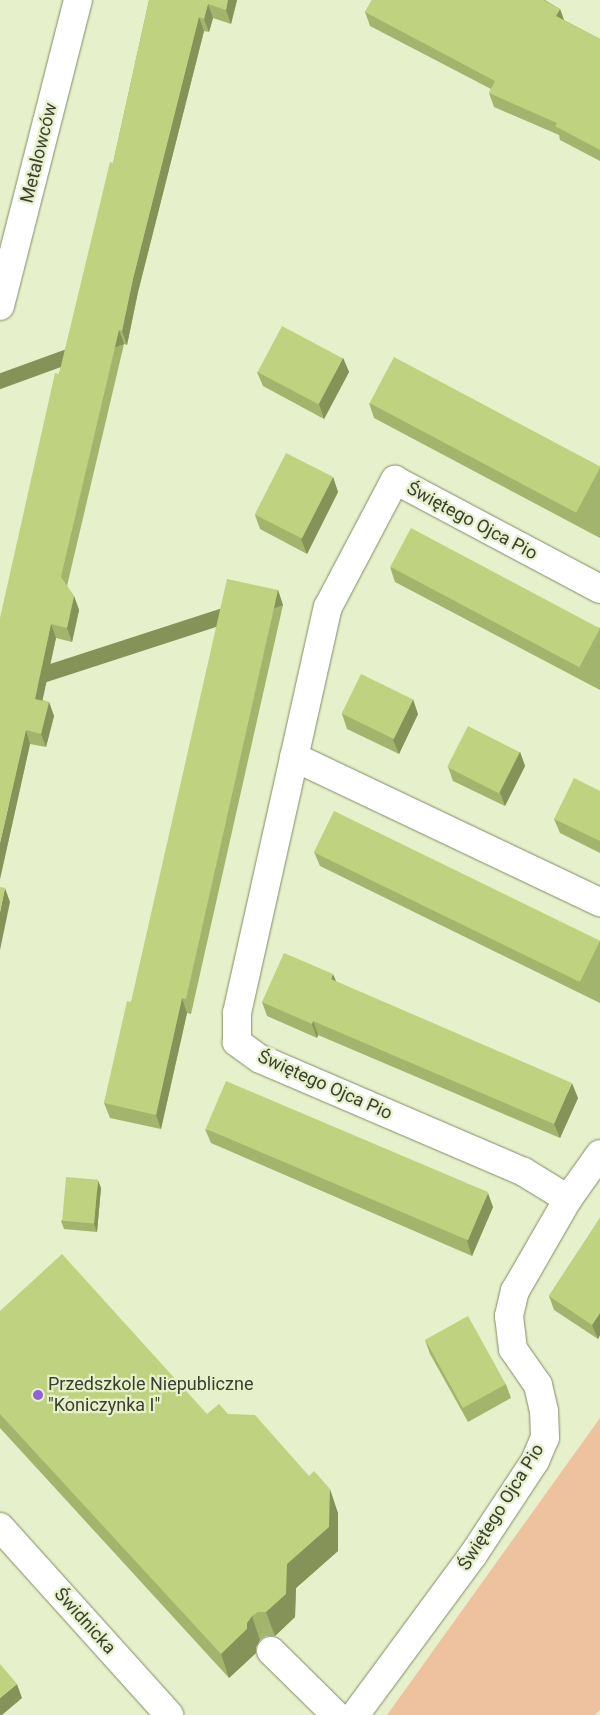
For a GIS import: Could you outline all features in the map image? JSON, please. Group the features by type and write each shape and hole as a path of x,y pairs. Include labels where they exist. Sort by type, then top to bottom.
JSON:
{"street":[{"name":"Metalowców","path":"0,306 78,0"},
{"name":"Świętego Ojca Pio","path":"568,1199 524,1172 260,1059 237,1042 237,1013 328,607 395,480 600,589"},
{"path":"294,757 600,902"},
{"name":"Świętego Ojca Pio","path":"355,1715 473,1555 535,1461 545,1438 544,1411 538,1385 513,1349 510,1316 515,1291 568,1199 600,1154"},
{"name":"Świdnicka","path":"0,1527 170,1715"},
{"path":"271,1650 336,1715"}],"shaded area":[{"path":"600,1418 600,1710 595,1715 387,1715"}],"building":[{"path":"149,0 228,0 226,10 208,4 204,19 199,17 133,279 122,331 119,330 61,577 74,596 67,628 51,624 35,699 49,702 41,734 26,730 0,843 0,618 55,373 59,374 110,162 113,163"},
{"path":"372,0 543,0 560,9 556,16 600,39 600,150 555,126 557,123 489,93 495,81 365,12"},
{"path":"282,326 343,358 319,404 258,372"},
{"path":"394,357 600,467 576,513 370,403"},
{"path":"286,453 333,477 302,539 255,514"},
{"path":"411,528 600,628 579,667 390,567"},
{"path":"227,579 278,590 186,999 182,998 156,1115 104,1103 127,1001 131,1002"},
{"path":"361,674 413,699 394,739 342,714"},
{"path":"468,726 520,752 499,793 447,767"},
{"path":"574,778 600,791 600,841 554,819"},
{"path":"334,811 600,941 580,982 314,852"},
{"path":"0,887 5,888 0,912"},
{"path":"284,953 333,974 331,979 572,1083 554,1124 313,1021 312,1024 262,1002"},
{"path":"226,1081 488,1192 468,1240 206,1129"},
{"path":"66,1177 98,1180 94,1224 62,1221"},
{"path":"600,1218 600,1313 592,1325 549,1296"},
{"path":"62,1254 207,1414 219,1404 228,1414 255,1415 309,1476 314,1471 330,1489 329,1527 287,1564 286,1594 266,1612 258,1612 252,1616 247,1623 247,1629 221,1654 0,1414 0,1311"},
{"path":"468,1316 506,1384 463,1408 425,1340"},
{"path":"0,1664 17,1684 0,1698"}],"place":[{"name":"Przedszkole Niepubliczne \"Koniczynka I\"","path":"38,1395"}]}
